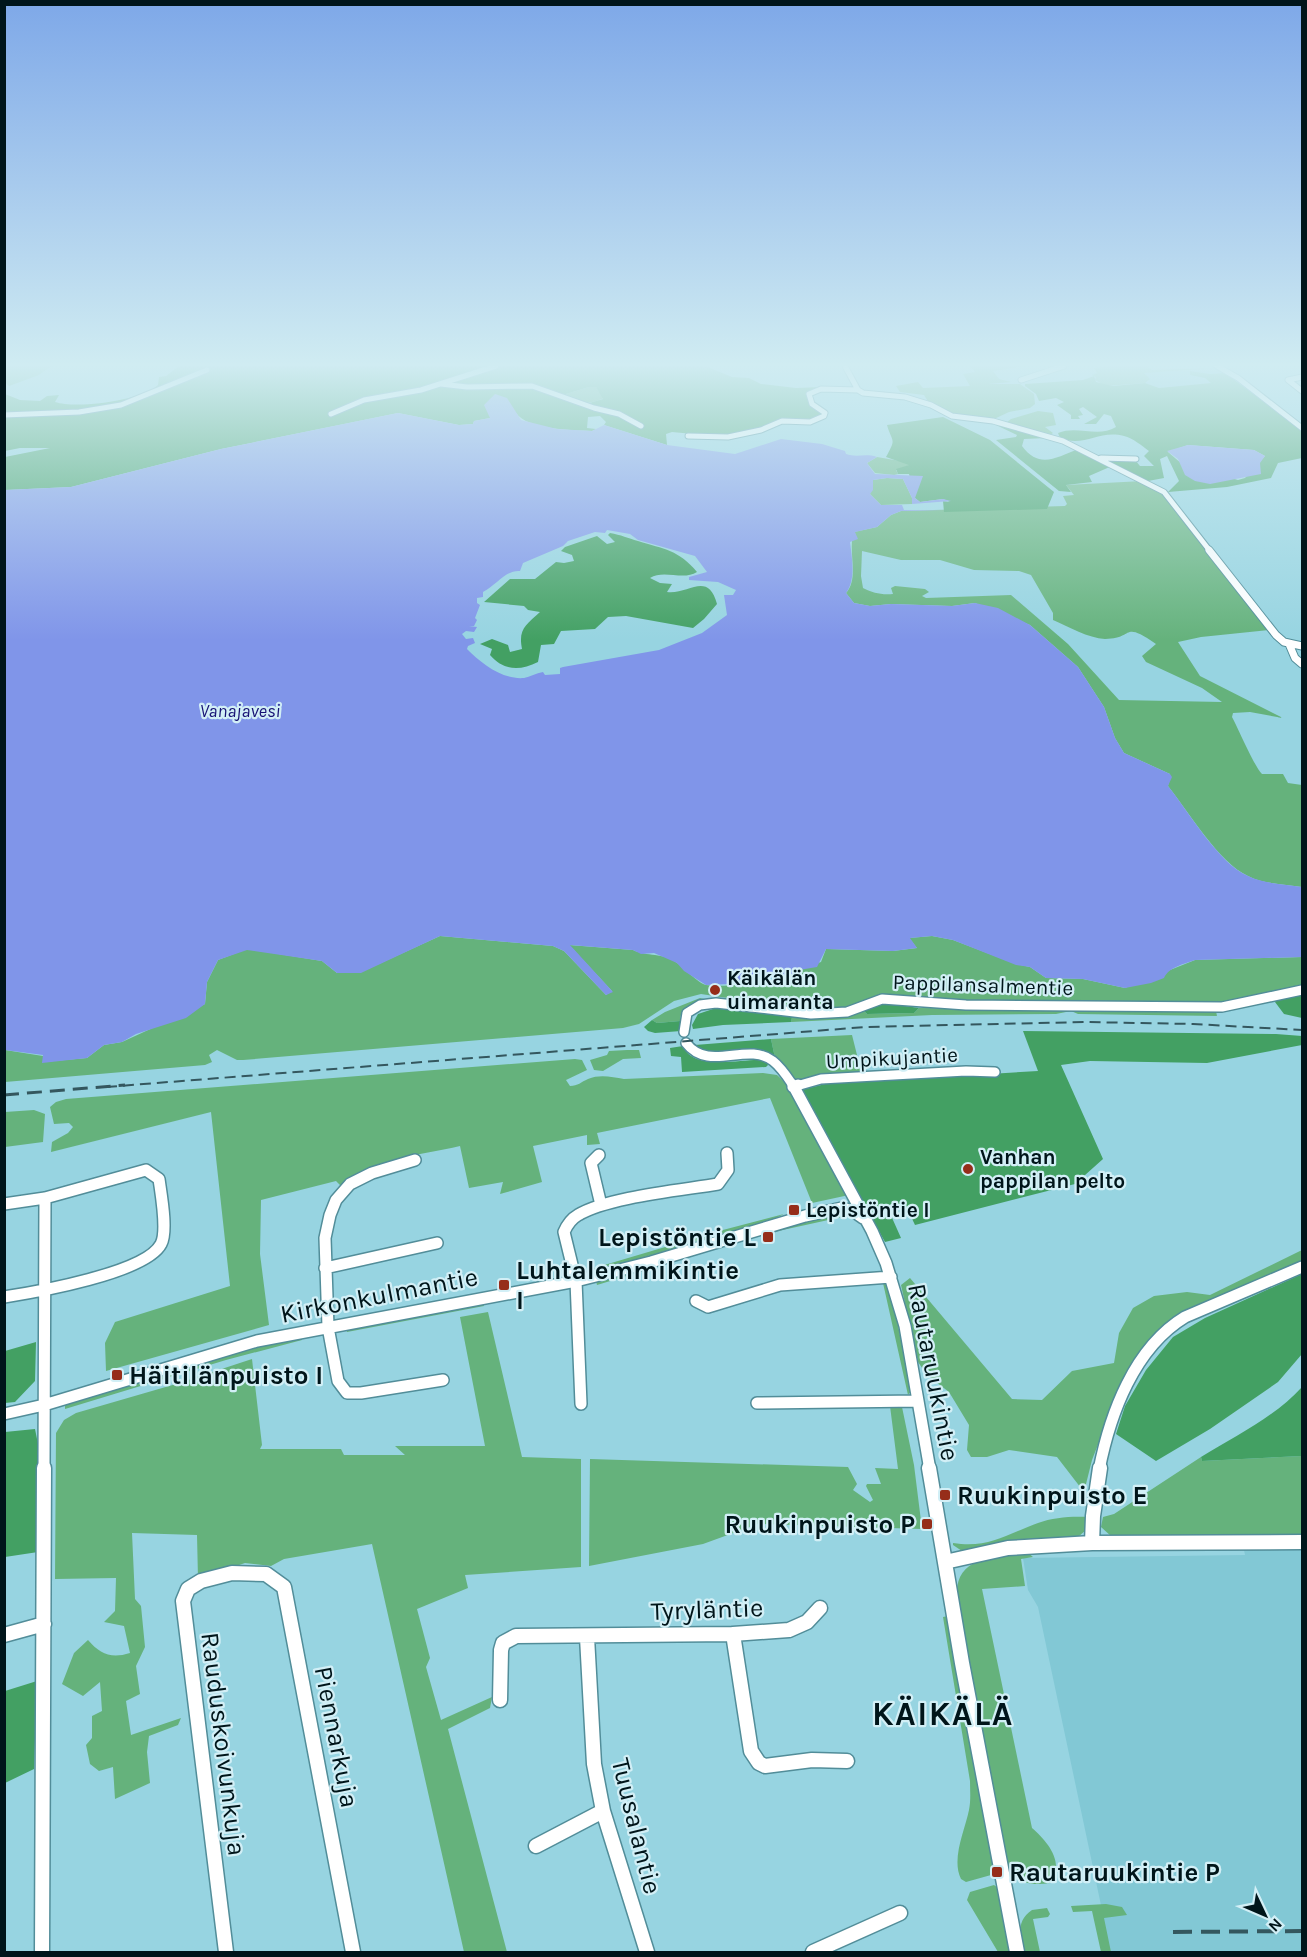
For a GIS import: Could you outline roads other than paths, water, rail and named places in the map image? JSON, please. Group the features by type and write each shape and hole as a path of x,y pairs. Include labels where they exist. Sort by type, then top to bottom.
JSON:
{"street":[{"path":"1099,458 1136,459"},
{"path":"1099,458 1166,494 1276,635 1289,644 1302,646"},
{"path":"1289,644 1295,658 1302,664"},
{"name":"Pappilansalmentie","path":"684,1032 684,1019 689,1012 700,1005 716,1003 811,1014 847,1012 882,999 966,1005 1203,1007 1249,1003 1302,990"},
{"name":"Rautaruukintie","path":"686,1043 690,1050 702,1057 740,1054 761,1056 774,1062 793,1087 878,1242 891,1277 899,1299 1017,1953"},
{"name":"Umpikujantie","path":"793,1087 821,1079 966,1071 995,1072"},
{"path":"581,1404 576,1281 564,1232 573,1217 601,1205 718,1184 728,1174 730,1166 727,1153"},
{"path":"599,1155 591,1163 601,1205"},
{"path":"415,1160 361,1177 344,1191 330,1215 325,1238 328,1327 338,1381 347,1393 362,1393 443,1380"},
{"path":"4,1204 45,1198 135,1171 146,1170 159,1179 162,1242 147,1258 45,1291 4,1297"},
{"path":"42,1953 45,1198"},
{"name":"Kirkonkulmantie","path":"4,1414 44,1405 257,1341 576,1281 651,1262 718,1240 805,1216 842,1208 853,1211 865,1220"},
{"path":"325,1268 437,1243"},
{"path":"1092,1543 1099,1464 1107,1433 1128,1383 1146,1352 1173,1325 1183,1319 1261,1287 1302,1266"},
{"path":"696,1301 708,1307 780,1285 891,1277"},
{"path":"758,1404 918,1401"},
{"path":"945,1562 1008,1548 1092,1543 1302,1542"},
{"name":"Rauduskoivunkuja","path":"226,1953 183,1601 188,1589 201,1581 232,1573"},
{"name":"Piennarkuja","path":"232,1573 266,1574 284,1587 353,1953"},
{"name":"Tyryläntie","path":"500,1700 501,1650 503,1643 509,1638 516,1636 733,1634 789,1630 807,1622 820,1608"},
{"path":"4,1635 44,1624"},
{"path":"733,1634 751,1751 759,1763 765,1766 812,1760 847,1761"},
{"name":"Tuusalantie","path":"587,1637 594,1764 603,1811 647,1953"},
{"path":"536,1846 603,1811"},
{"path":"813,1953 900,1913"}],"water":[{"name":"Vanajavesi","path":"188,457 876,457 867,463 875,474 923,476 915,498 920,502 943,499 951,501 912,504 912,498 903,479 873,480 873,490 870,494 881,505 902,505 904,510 943,510 901,511 891,515 877,527 855,532 858,539 850,542 852,576 846,593 854,603 870,606 891,604 952,606 975,603 998,608 1030,625 1078,667 1104,707 1115,738 1124,753 1170,774 1172,777 1168,786 1215,849 1226,860 1237,870 1254,879 1302,887 1302,957 1195,960 1173,969 1164,978 1125,988 1083,979 1046,978 1030,967 1016,965 953,940 932,936 910,938 917,948 893,951 826,949 817,967 799,970 798,975 759,977 752,983 706,985 684,971 677,963 654,953 641,954 633,950 570,945 613,992 606,995 564,951 553,946 440,936 361,973 337,973 322,961 247,950 218,960 207,982 205,1004 186,1018 136,1034 122,1042 104,1045 87,1058 42,1063 43,1055 5,1050 5,490 71,487","holes":["607,530 630,534 638,540 695,556 707,572 689,577 689,580 718,582 736,590 733,595 724,595 727,615 702,633 659,650 563,667 560,668 560,674 545,675 543,672 524,678 508,676 485,665 467,649 475,643 473,638 466,639 462,634 466,631 474,632 477,627 469,626 474,626 477,620 475,618 480,605 477,603 477,598 483,597 483,592 505,575 520,571 523,563 563,546 568,541 595,532 605,533"]},
{"path":"1176,457 1264,457 1260,463 1261,474 1210,484 1195,481 1185,475"}],"railway":[{"path":"106,1087 865,1027 1084,1022 1193,1024 1302,1030"},
{"path":"4,1095 125,1085"},
{"path":"1173,1932 1302,1931"}],"place":[{"name":"Käikälän uimaranta","path":"715,990"},
{"name":"Vanhan pappilan pelto","path":"968,1169"},
{"name":"Lepistöntie I","path":"794,1210"},
{"name":"Lepistöntie L","path":"768,1237"},
{"name":"Luhtalemmikintie I","path":"504,1285"},
{"name":"Häitilänpuisto I","path":"117,1375"},
{"name":"Ruukinpuisto E","path":"945,1495"},
{"name":"Ruukinpuisto P","path":"927,1524"},
{"name":"Rautaruukintie P","path":"997,1872"}],"district":[{"name":"KÄIKÄLÄ","path":"943,1713"}]}
